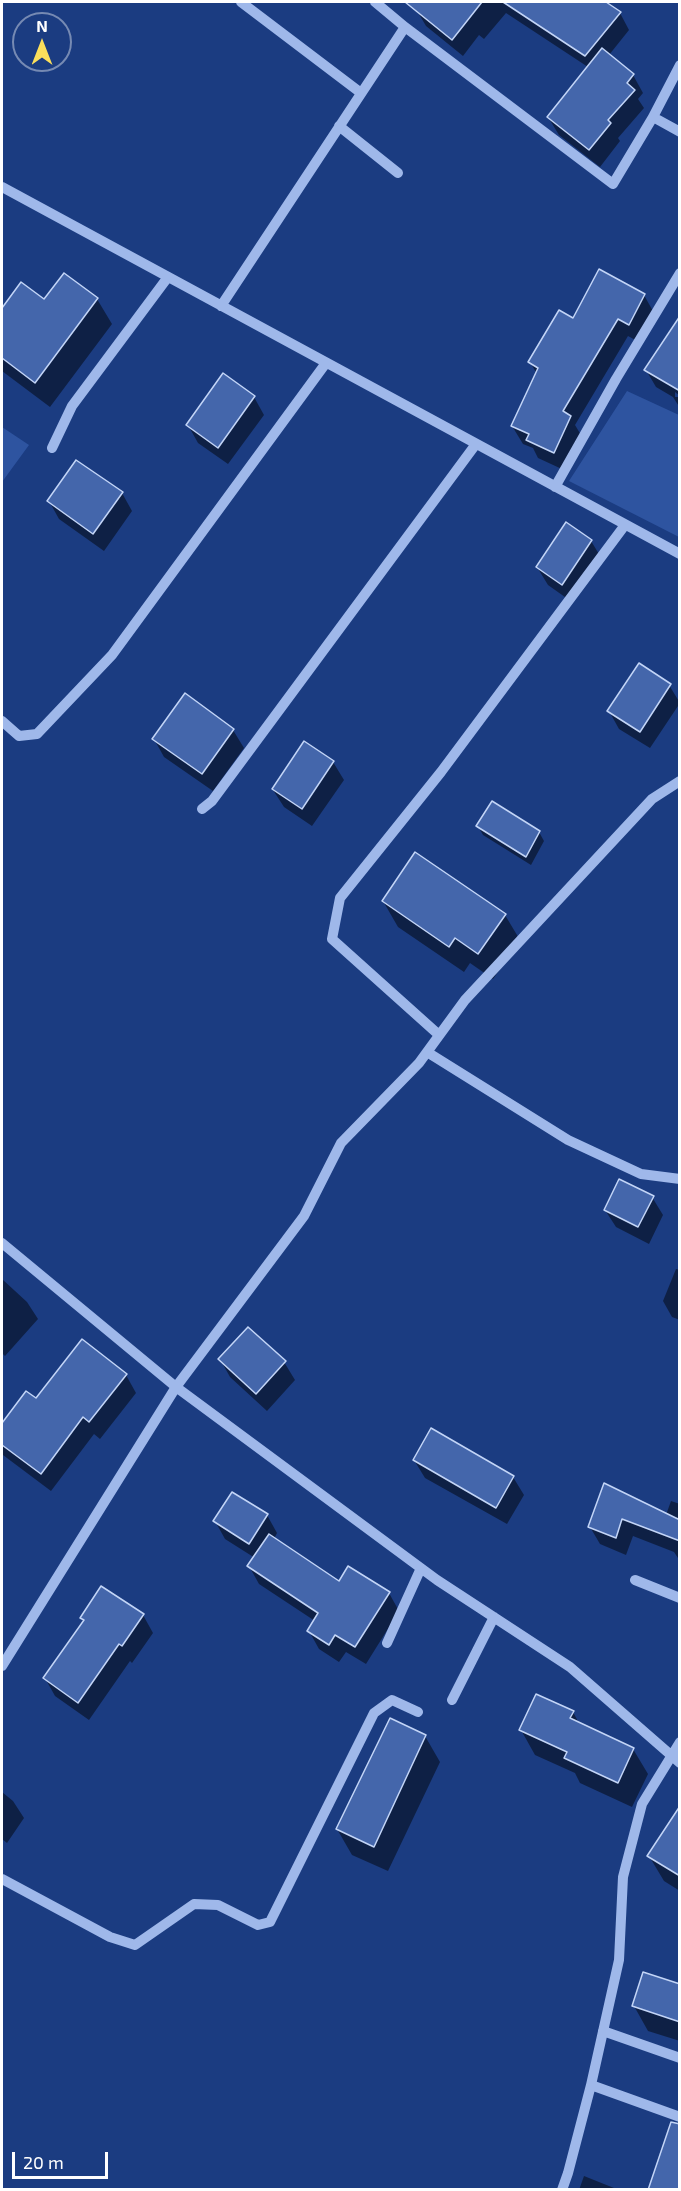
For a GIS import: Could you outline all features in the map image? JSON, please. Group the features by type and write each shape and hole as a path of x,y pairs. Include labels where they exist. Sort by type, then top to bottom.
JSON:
{"street":[{"path":"241,2 361,93"},
{"path":"375,2 613,184 653,117 680,65"},
{"path":"221,306 405,27"},
{"path":"653,117 680,132"},
{"path":"339,126 398,173"},
{"path":"2,187 680,554"},
{"path":"555,487 680,273"},
{"path":"52,447 72,406 168,277"},
{"path":"2,721 19,736 37,734 112,655 326,363"},
{"path":"202,809 212,801 476,444"},
{"path":"439,1035 332,939 340,898 441,772 625,525"},
{"path":"2,1666 176,1387 304,1216 341,1143 419,1063 465,1000 652,799 680,781"},
{"path":"427,1052 568,1140 641,1173 680,1179"},
{"path":"2,1243 176,1387 421,1568 570,1667 680,1763"},
{"path":"387,1643 421,1568"},
{"path":"635,1580 680,1598"},
{"path":"452,1700 494,1617"},
{"path":"2,1879 111,1937 135,1945 194,1904 218,1905 258,1925 270,1922 374,1713 392,1700 418,1712"},
{"path":"562,2190 591,2085 619,1960 623,1877 642,1804 680,1742"},
{"path":"603,2031 680,2058"},
{"path":"591,2085 680,2116"}],"shaded area":[{"path":"627,391 679,415 679,537 569,481"},
{"path":"2,427 29,445 2,482"}],"building":[{"path":"405,2 482,2 452,40"},
{"path":"503,2 606,2 621,12 585,56"},
{"path":"602,48 634,74 627,83 635,90 608,120 611,123 589,150 547,117"},
{"path":"599,269 645,294 629,325 618,319 563,411 571,416 554,453 526,440 529,434 511,426 538,368 528,362 559,310 573,318"},
{"path":"64,273 98,298 35,383 2,358 2,308 21,282 44,299"},
{"path":"680,316 680,391 644,370"},
{"path":"223,373 255,396 218,448 186,425"},
{"path":"76,460 123,492 93,534 47,501"},
{"path":"566,522 592,540 562,585 536,567"},
{"path":"639,663 671,684 640,732 607,711"},
{"path":"185,693 234,729 202,774 152,739"},
{"path":"304,741 334,761 302,809 272,789"},
{"path":"492,801 540,831 526,857 476,826"},
{"path":"415,852 506,914 478,954 455,938 449,947 382,901"},
{"path":"619,1179 654,1196 638,1227 604,1210"},
{"path":"248,1327 286,1361 256,1394 218,1359"},
{"path":"82,1339 127,1374 89,1422 83,1417 41,1474 2,1445 2,1423 26,1391 36,1398"},
{"path":"431,1428 514,1476 496,1508 413,1460"},
{"path":"604,1483 680,1520 680,1541 622,1519 616,1538 588,1527"},
{"path":"232,1492 268,1514 249,1544 213,1521"},
{"path":"269,1534 339,1581 348,1566 390,1592 355,1647 335,1635 329,1645 307,1631 318,1613 247,1566"},
{"path":"101,1586 144,1614 122,1646 119,1644 78,1703 43,1678 84,1620 80,1618"},
{"path":"536,1694 574,1711 570,1718 634,1748 618,1783 564,1758 567,1752 519,1730"},
{"path":"390,1718 426,1735 374,1847 336,1829"},
{"path":"680,1806 680,1876 647,1856"},
{"path":"643,1972 680,1984 680,2022 632,2006"},
{"path":"671,2122 680,2124 680,2190 648,2190"}]}
